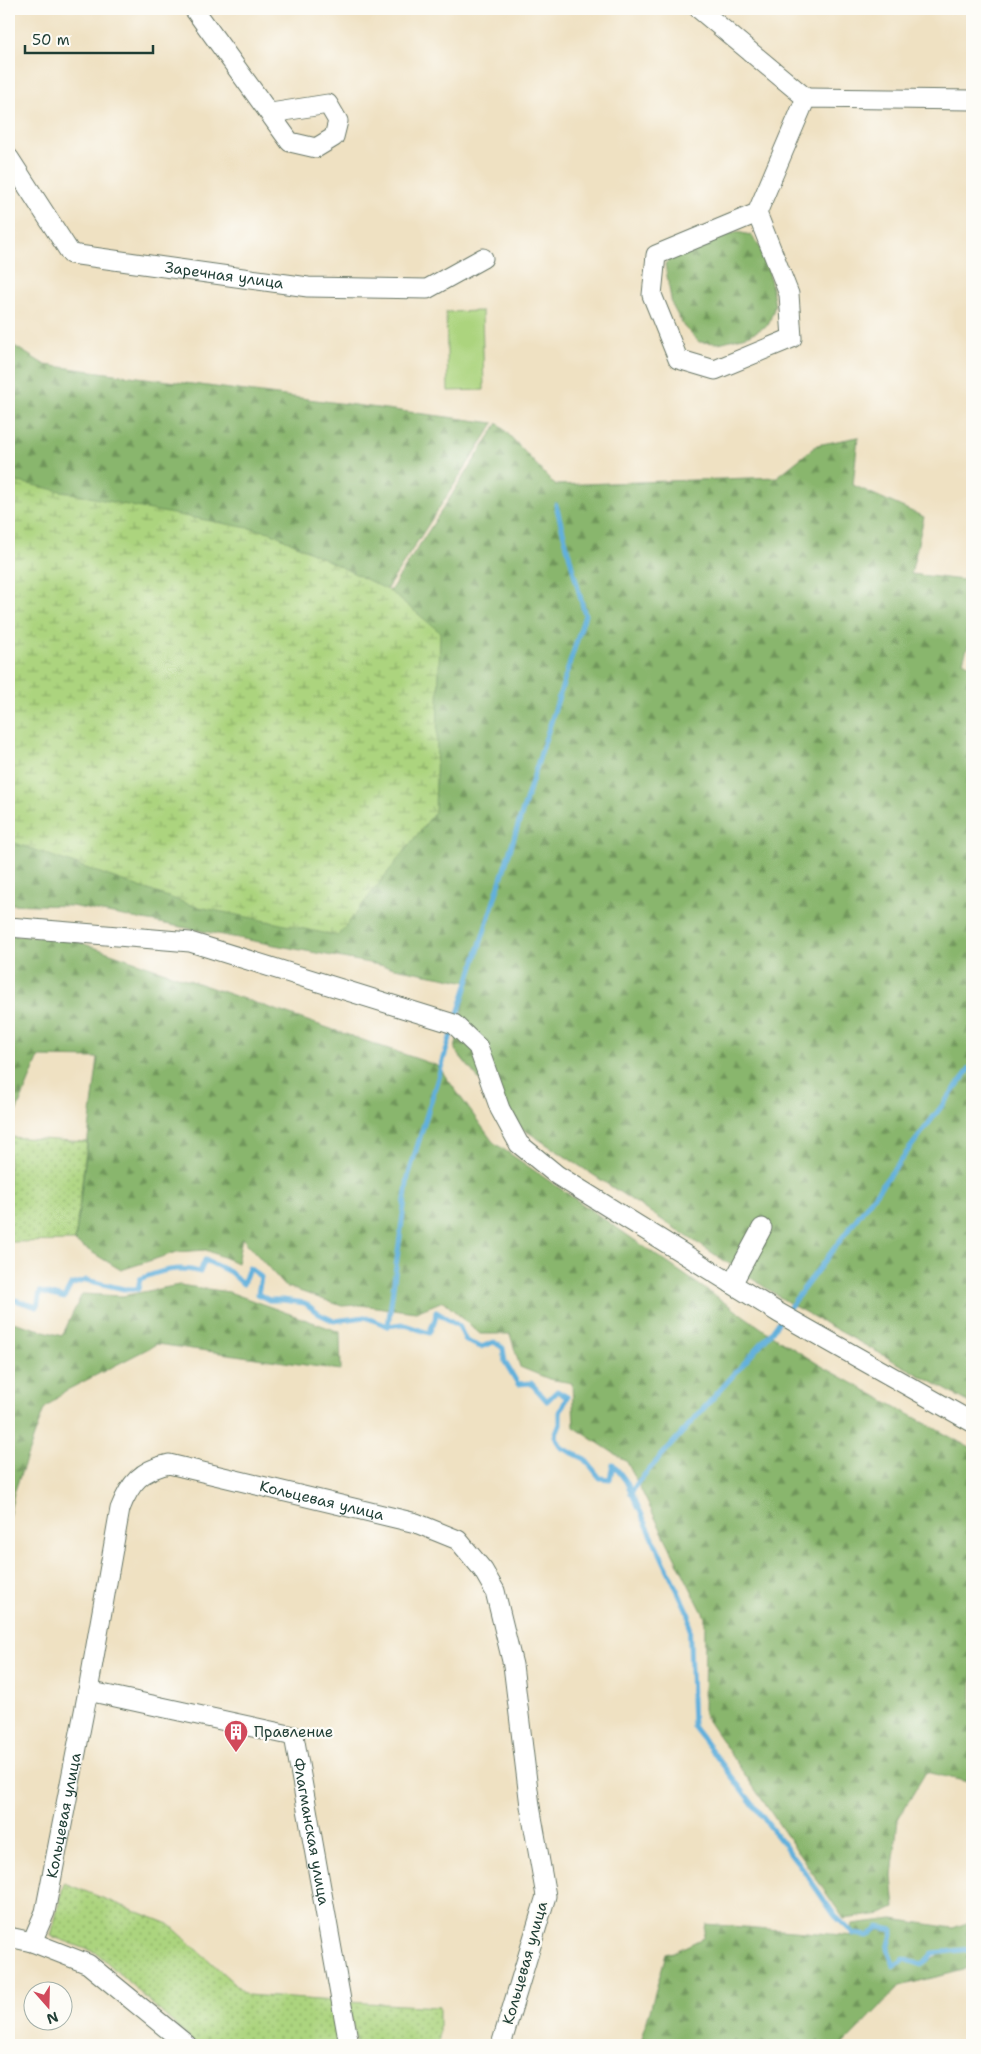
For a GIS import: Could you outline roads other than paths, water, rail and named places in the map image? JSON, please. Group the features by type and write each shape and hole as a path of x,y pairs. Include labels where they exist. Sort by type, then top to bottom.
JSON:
{"street":[{"path":"194,9 271,113"},
{"path":"699,9 806,98 972,100"},
{"path":"757,213 789,294 792,338 715,370 678,359 652,295 656,255 757,213 806,98"},
{"name":"Заречная улица","path":"9,158 71,254 308,287 427,290 484,258"},
{"path":"9,927 190,942 454,1024 478,1048 500,1109 519,1144 556,1175 779,1313 972,1422"},
{"path":"732,1284 762,1228"},
{"name":"Кольцевая улица","path":"32,1942 45,1912 88,1691 120,1509 128,1490 140,1476 155,1467 169,1464 416,1523 458,1540 483,1570 495,1590 513,1666 530,1806 546,1896 501,2045"},
{"name":"Флагманская улица","path":"88,1691 294,1736 349,2045"},
{"path":"9,1937 32,1942 88,1964 187,2045"}],"waterway":[{"path":"456,1020 585,615 556,505"},
{"path":"388,1326 408,1177 453,1028"},
{"path":"786,1312 972,1066"},
{"path":"9,1298 37,1307 40,1292 64,1298 71,1285 86,1280 124,1289 138,1289 140,1279 162,1271 185,1269 200,1272 205,1260 230,1272 243,1284 249,1268 261,1277 258,1294 269,1300 305,1303 319,1314 334,1321 365,1317 388,1326 402,1324 429,1333 435,1320 436,1312 459,1326 466,1341 481,1347 494,1342 503,1348 505,1362 518,1384 531,1383 547,1401 557,1391 567,1397 560,1412 560,1424 555,1436 562,1448 585,1459 600,1478 610,1479 613,1464 626,1481 689,1615 693,1726 804,1871 835,1916 854,1934 868,1936 878,1927 893,1930 888,1949 894,1966 904,1959 922,1965 933,1953 972,1949"},
{"path":"631,1493 638,1482 770,1334 781,1319"}],"place":[{"name":"Правление","path":"236,1753"}]}
